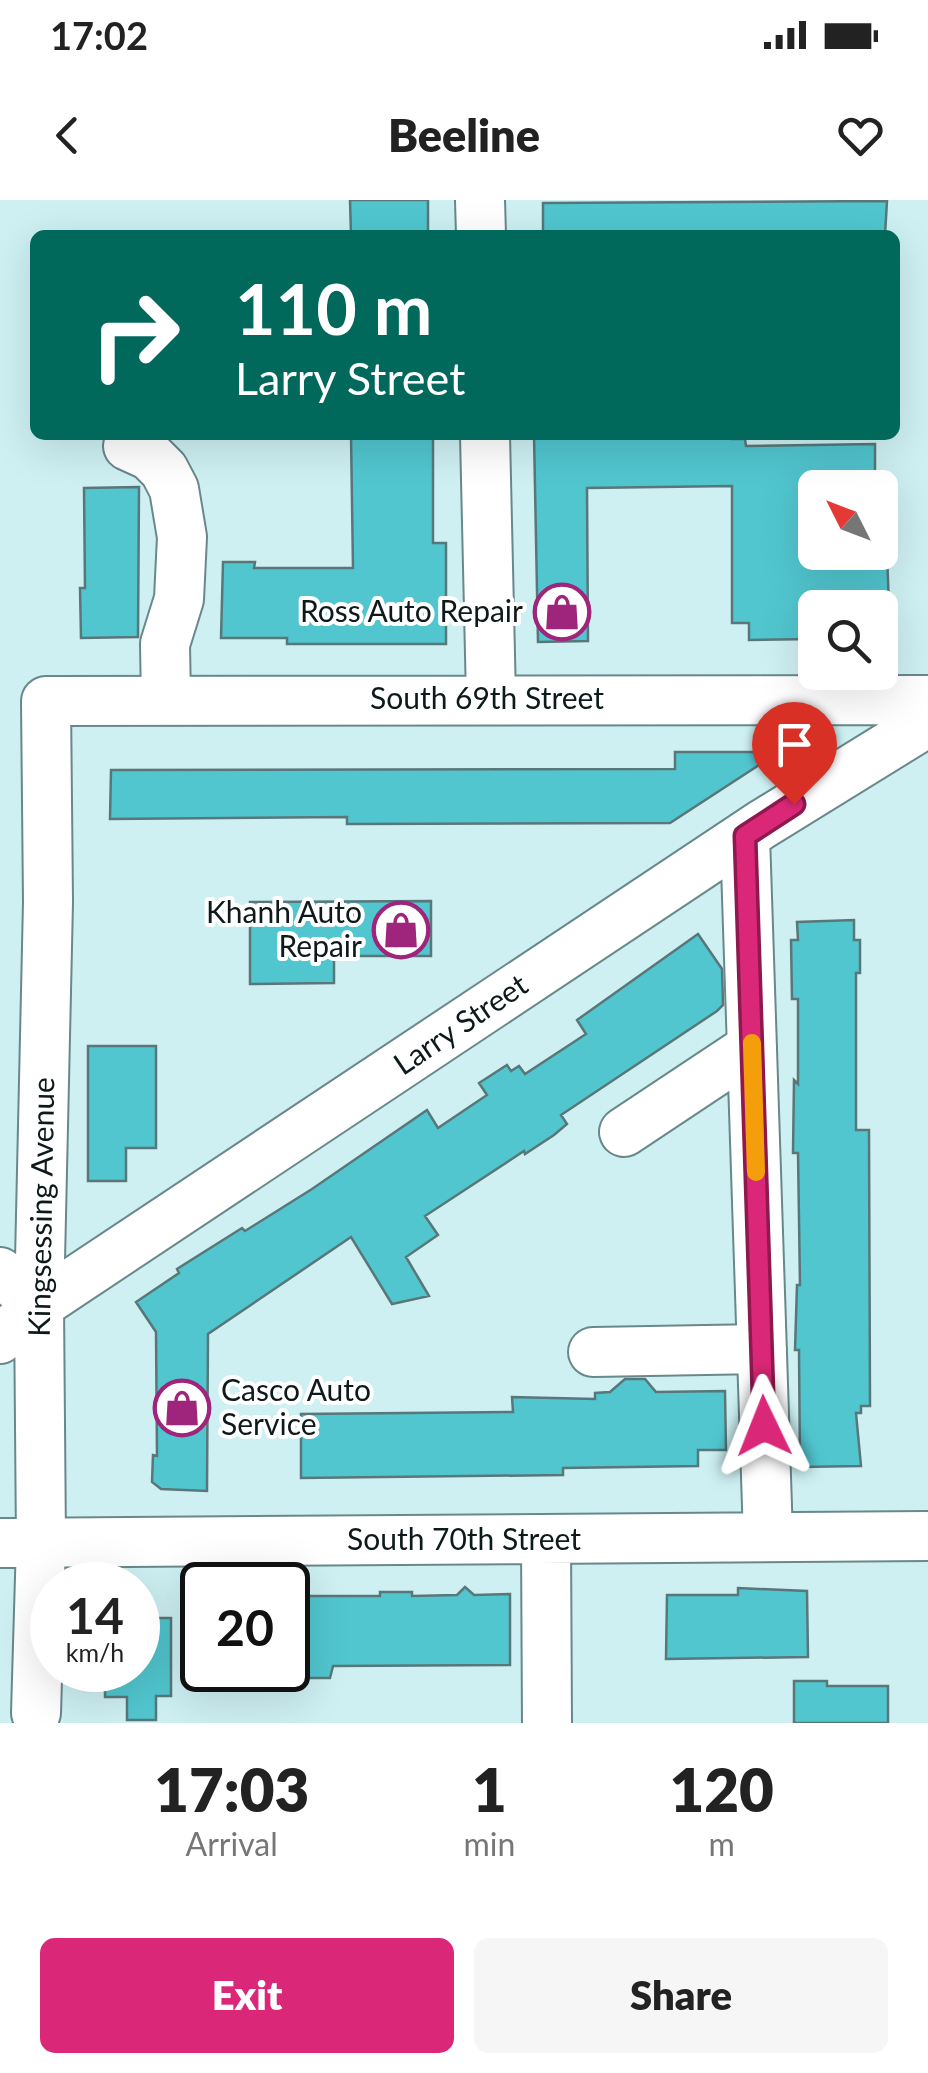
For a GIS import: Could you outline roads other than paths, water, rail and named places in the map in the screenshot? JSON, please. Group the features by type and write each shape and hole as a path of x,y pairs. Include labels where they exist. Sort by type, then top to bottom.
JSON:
{"street":[{"path":"480,200 481,230"},
{"path":"485,440 491,698"},
{"path":"128,446 150,456 164,470 174,488 182,537 180,599 165,644 166,700"},
{"name":"South 69th Street","path":"46,701 928,700"},
{"name":"Kingsessing Avenue","path":"40,1718 20,1543 39,1304 48,902 46,701"},
{"name":"Larry Street","path":"0,1338 39,1304 745,836 928,722"},
{"path":"745,836 768,1537"},
{"path":"624,1132 752,1047"},
{"path":"0,1272 39,1304"},
{"path":"593,1352 762,1349"},
{"name":"South 70th Street","path":"20,1543 928,1536"},
{"path":"546,1539 547,1723"},
{"path":"0,1680 40,1718"}],"place":[{"name":"Ross Auto Repair","path":"562,612"},
{"name":"Khanh Auto Repair","path":"401,930"},
{"name":"Casco Auto Service","path":"182,1408"}]}
